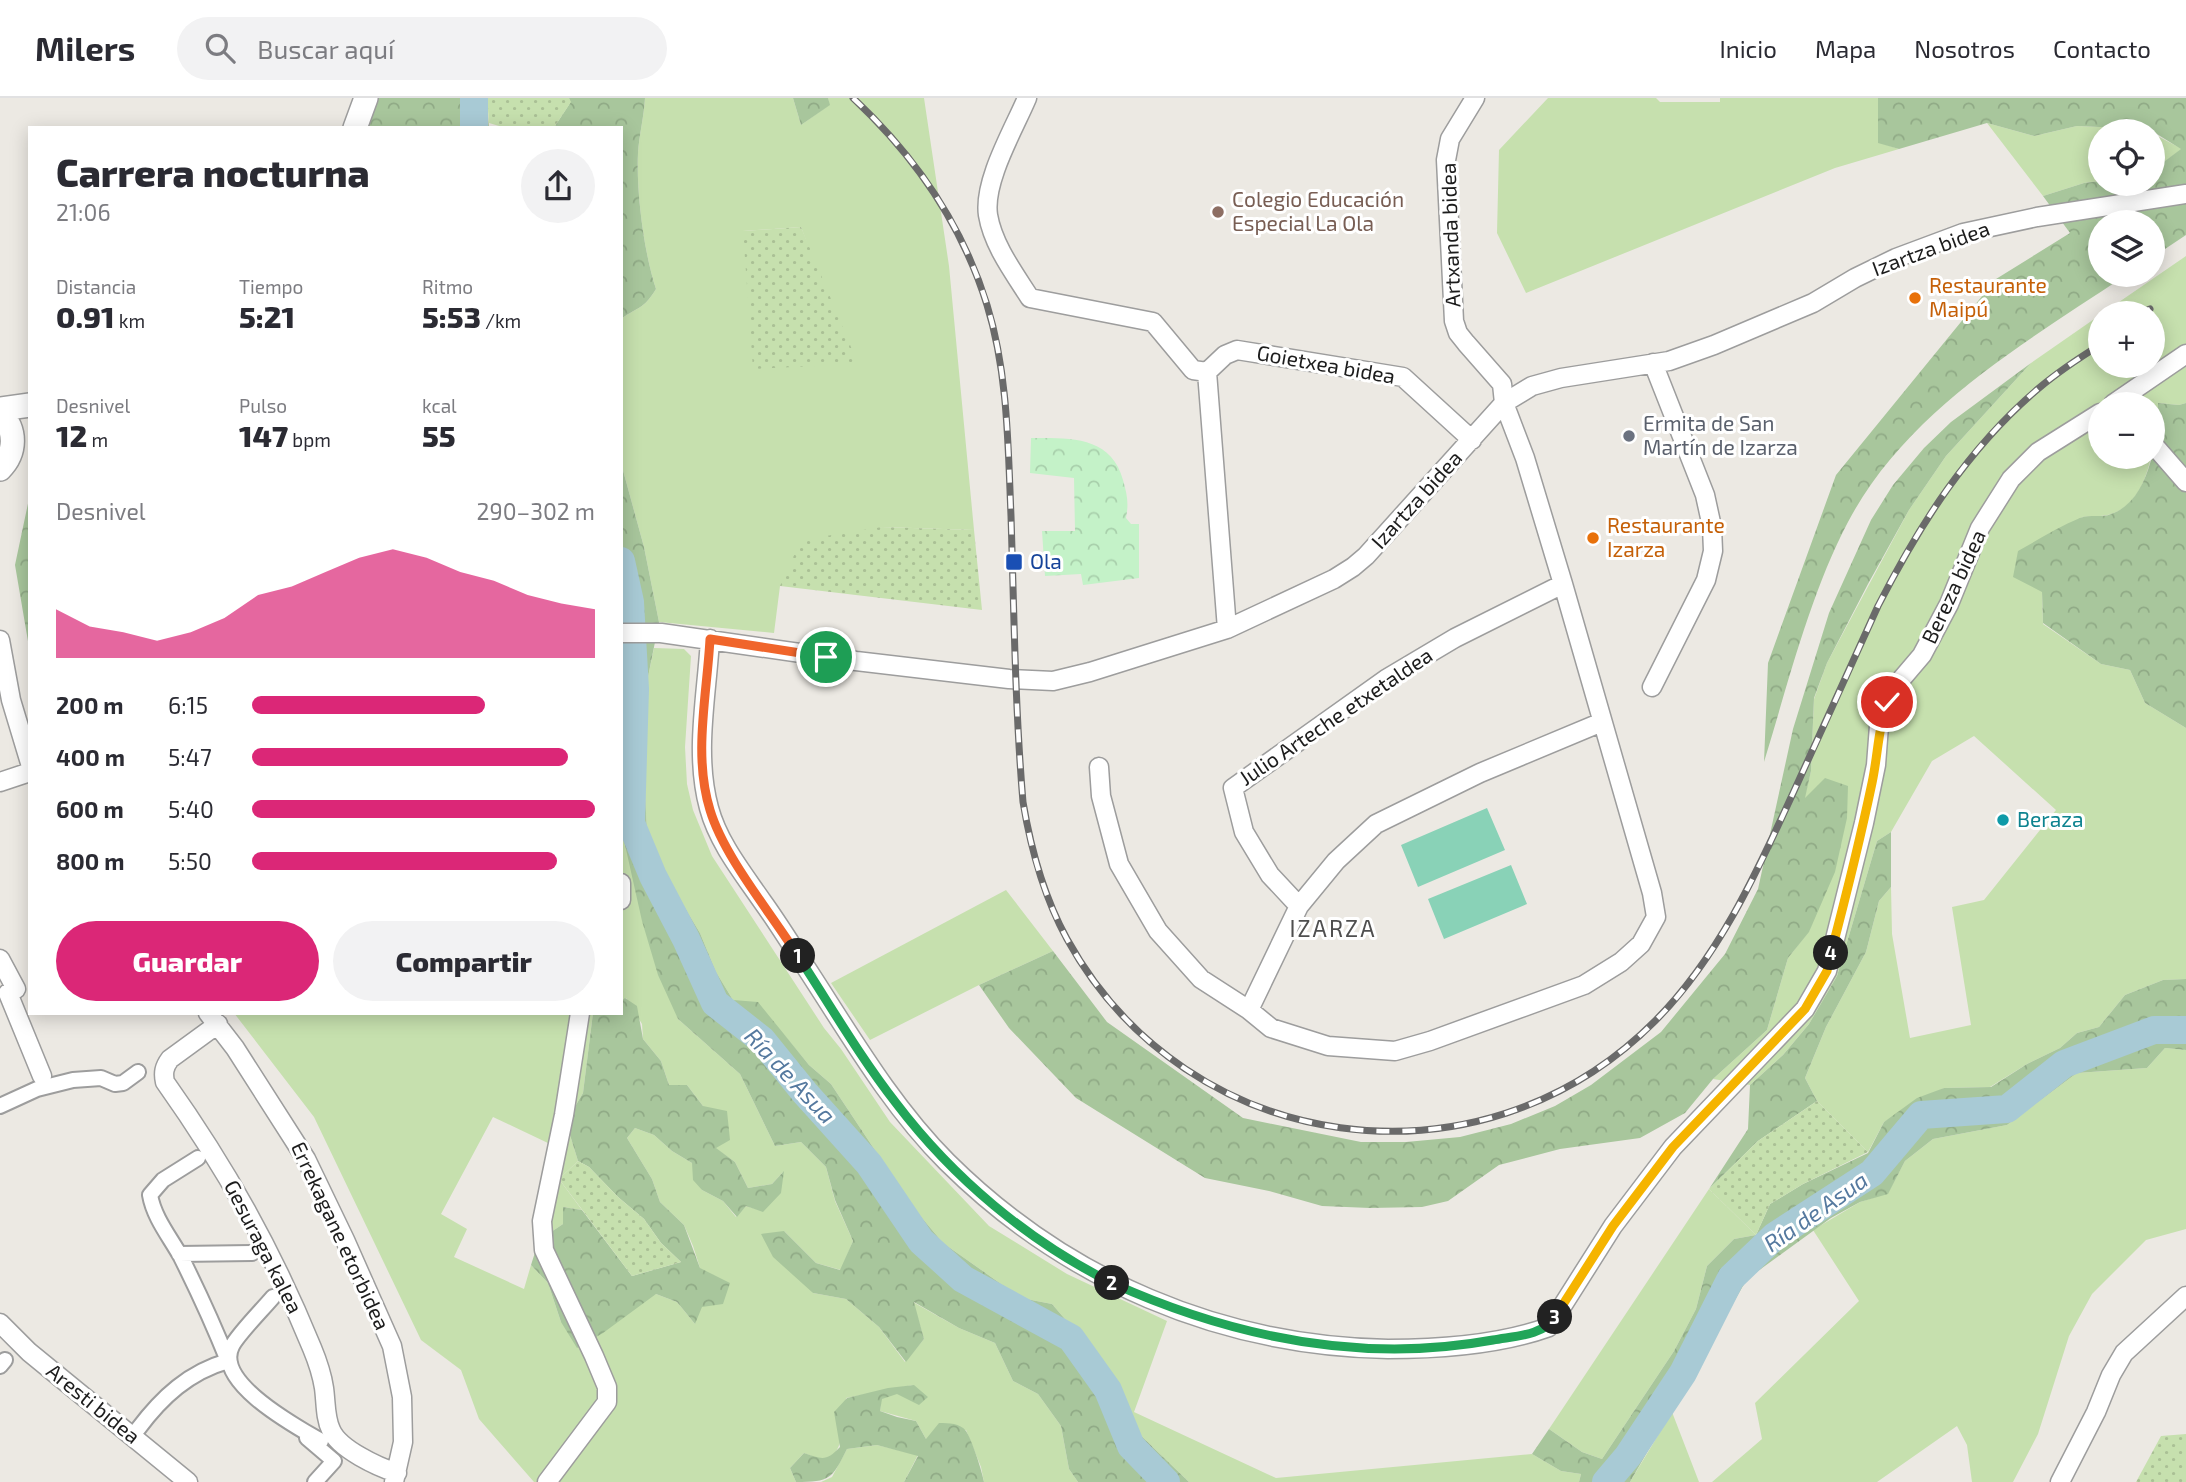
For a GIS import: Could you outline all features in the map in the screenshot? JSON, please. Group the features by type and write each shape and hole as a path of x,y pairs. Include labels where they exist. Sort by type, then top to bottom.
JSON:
{"street":[{"path":"356,126 366,98"},
{"path":"1027,98 990,184 988,215 1004,257 1030,298 1153,322 1193,370 1207,372 1227,629"},
{"name":"Artxanda bidea","path":"1475,98 1450,139 1446,160 1454,321 1458,333 1502,384 1504,403"},
{"name":"Izartza bidea","path":"623,634 658,633 864,662 1041,682 1090,672 1227,629 1334,579 1353,567 1504,403 1532,387 1561,377 1669,361 1773,322 1896,258 1963,233 2036,217 2184,195"},
{"name":"Goietxea bidea","path":"1207,372 1224,355 1237,350 1403,377 1472,440"},
{"path":"2135,392 2186,354"},
{"path":"1652,687 1706,580 1713,551 1712,527 1704,495 1653,363"},
{"path":"1099,767 1101,796 1119,864 1158,931 1201,979 1249,1010 1271,1028 1328,1046 1395,1051 1584,985 1621,962 1641,944 1656,917 1652,893 1525,458 1504,403"},
{"path":"8,463 13,436 10,425 0,411 28,405"},
{"name":"Bereza bidea","path":"710,639 702,759 709,808 719,833 745,877 894,1101 947,1162 1000,1210 1065,1257 1110,1282 1175,1310 1251,1333 1309,1344 1405,1349 1475,1343 1520,1335 1549,1326 1613,1226 1673,1147 1805,1009 1827,971 1864,824 1876,765 1879,726 1887,702 1899,682 1922,655 1949,604 1980,528 2011,479 2038,452 2088,421"},
{"path":"2165,458 2186,482"},
{"name":"Julio Arteche etxetaldea","path":"1299,906 1270,875 1244,832 1233,788 1385,679 1455,638 1563,584"},
{"path":"0,640 11,701 28,756"},
{"path":"1249,1010 1299,906 1336,861 1376,824 1480,773 1602,722"},
{"path":"0,782 28,773"},
{"path":"0,959 42,1076"},
{"path":"547,1482 607,1402 607,1387 549,1264 543,1240 542,1221 569,1088 580,1015"},
{"name":"Gesuraga kalea","path":"213,1019 165,1065 165,1082 208,1142 278,1269 313,1350 324,1385 331,1431 340,1443 395,1477"},
{"name":"Errekagane etorbidea","path":"213,1019 282,1119 306,1159 392,1346 402,1397 403,1442 395,1477"},
{"path":"0,1106 37,1090 73,1080 101,1078 115,1084 123,1083 138,1072"},
{"path":"198,1158 163,1180 150,1195 152,1209 204,1302 234,1375 249,1392 285,1420 321,1441"},
{"path":"179,1254 252,1254"},
{"path":"2060,1482 2124,1353 2186,1296"},
{"path":"228,1361 231,1347 273,1297"},
{"name":"Aresti bidea","path":"0,1323 29,1352 188,1482"},
{"path":"138,1429 173,1389 209,1367 228,1361"},
{"path":"303,1430 307,1440 334,1461 316,1482"}],"green space":[{"path":"377,98 487,98 489,126 369,126"},
{"path":"487,98 569,98 571,102 555,126 499,126 489,123"},
{"path":"569,98 645,98 638,153 638,185 645,240 656,289 644,304 623,318 623,126 555,126 570,103"},
{"path":"645,98 793,98 801,125 829,105 828,98 924,98 949,266 974,530 882,527 780,586 774,633 659,622 644,547 623,470 623,318 644,304 656,289 640,203 638,153","holes":["801,227 821,280 743,231"]},
{"path":"793,98 828,98 830,105 801,125"},
{"path":"1548,98 1656,98 1660,102 1720,102 1720,98 1878,98 1878,142 1899,149 1835,168 1526,293 1497,233 1499,150"},
{"path":"1878,98 2186,98 2186,235 2165,249 2165,210 2088,210 2088,287 2108,287 1971,382 1902,446 1873,482 1848,522 1822,579 1764,762 1768,663 1836,475 1996,279 2070,233 2043,196 2088,182 2088,196 2165,196 2165,161 2181,149 2165,139 2165,119 2088,119 2088,126 2077,126 2034,136 1987,123 1899,149 1878,143"},
{"path":"1987,123 2034,136 2077,126 2088,126 2088,182 2043,196"},
{"path":"2165,140 2182,149 2165,161"},
{"path":"801,227 858,364 753,369 743,231"},
{"path":"2186,256 2186,403 2165,404 2165,392 2088,392 2088,469 2148,469 2143,483 2127,505 2108,515 2082,517 2042,592 2043,624 2101,664 2130,670 2145,703 2186,728 2186,979 2163,980 2125,995 2099,1027 2077,1033 2060,1048 1990,1087 1944,1088 1884,1122 1868,1152 1817,1101 1805,1078 1826,1027 1866,952 1879,901 1891,887 1892,934 1910,1038 1971,1025 1952,907 1984,900 2056,810 1974,736 1932,761 1891,832 1877,841 1837,976 1809,1024 1783,1055 1750,1085 1713,1079 1767,1030 1788,958 1809,931 1819,906 1804,799 1811,771 1814,699 1827,663 1909,510 1946,456 2031,363 2088,323 2088,378 2165,378 2165,301 2120,301 2141,287 2165,287 2165,270"},
{"path":"2031,363 1946,456 1909,510 1827,663 1814,698 1811,771 1805,798 1825,778 1848,786 1847,818 1835,872 1809,932 1788,958 1767,1030 1713,1079 1685,1113 1640,1138 1560,1149 1499,1165 1448,1201 1422,1207 1322,1206 1269,1191 1205,1178 1076,1098 1009,1028 979,985 1053,951 1107,1022 1243,1118 1361,1142 1406,1142 1460,1137 1511,1124 1555,1106 1591,1085 1661,1032 1725,954 1758,889 1793,729 1829,613 1871,520 1893,485 1924,448 1951,422"},
{"path":"2186,403 2186,728 2145,703 2130,670 2101,664 2043,623 2042,592 2013,577 2018,551 2080,518 2104,516 2124,507 2135,496 2148,469 2165,469 2165,404"},
{"path":"1031,438 1073,439 1098,447 1109,454 1123,480 1126,518 1131,524 1139,524 1139,578 1083,585 1081,574 1045,576 1042,531 1075,531 1074,478 1030,473"},
{"path":"623,470 644,547 659,622 648,677 645,794 647,831 670,883 700,933 716,972 733,1000 758,1002 809,1065 831,1084 912,1206 943,1243 1021,1298 1052,1304 1115,1377 1131,1426 1189,1482 1078,1482 1069,1469 1061,1426 1038,1394 1013,1381 995,1343 959,1328 914,1302 924,1339 906,1362 879,1327 846,1299 813,1293 773,1257 761,1234 784,1231 816,1263 840,1270 853,1241 835,1200 826,1167 801,1142 775,1146 740,1074 678,1019 658,975 642,921 623,836"},
{"path":"28,503 28,641 15,565"},
{"path":"882,527 974,530 982,610 780,586 801,540"},
{"path":"654,648 684,649 691,656 685,747 687,784 693,810 712,856 824,1028 890,1122 989,1226 1067,1274 1167,1321 1134,1412 1276,1478 1532,1454 1561,1471 1581,1474 1579,1482 1189,1482 1131,1426 1115,1377 1052,1304 1021,1298 943,1243 912,1206 831,1084 809,1065 785,1036 733,1000 716,972 700,933 670,883 647,832 645,794 648,677"},
{"path":"1487,808 1505,850 1418,887 1401,845"},
{"path":"1891,832 1891,887 1879,901 1866,952 1826,1027 1805,1078 1817,1101 1758,1141 1709,1189 1748,1129 1750,1085 1783,1055 1809,1024 1837,976 1877,841"},
{"path":"623,835 678,1019 740,1074 775,1146 801,1142 826,1167 835,1201 853,1241 841,1270 816,1263 784,1231 813,1293 846,1299 879,1327 905,1362 924,1339 913,1302 959,1328 995,1343 1013,1381 1038,1394 1061,1426 1069,1469 1078,1482 984,1482 966,1430 926,1439 916,1421 880,1411 881,1399 913,1385 846,1398 839,1447 831,1457 825,1459 804,1453 790,1468 796,1482 534,1482 479,1419 461,1370 421,1340 314,1117 236,1015 593,1015 583,1093 566,1122 578,1161 559,1179 582,1210 563,1207 563,1224 539,1240 550,1144 493,1117 441,1214 467,1229 454,1257 524,1289 531,1265 548,1283 561,1322 656,1294 677,1302 695,1324 700,1268 693,1246 684,1225 660,1202 652,1179 627,1138 635,1128 654,1135 672,1151 692,1163 702,1190 723,1201 736,1217 746,1206 763,1211 783,1172 772,1184 748,1188 735,1162 715,1148 703,1106 687,1085 669,1085 661,1061 643,1039 642,1024 626,998 623,1000"},
{"path":"1511,865 1527,904 1444,939 1428,899"},
{"path":"1006,890 1053,951 870,1040 831,983"},
{"path":"2186,979 2186,1050 2165,1048 2147,1068 2077,1073 2007,1125 1933,1139 1905,1161 1888,1194 1860,1202 1831,1218 1747,1279 1630,1482 1579,1482 1581,1474 1561,1471 1532,1454 1549,1429 1582,1452 1602,1459 1674,1351 1696,1309 1707,1266 1734,1239 1756,1235 1770,1204 1803,1184 1868,1153 1884,1122 1917,1098 1944,1088 1991,1087 2027,1064 2060,1048 2077,1033 2099,1027 2125,995 2163,980"},
{"path":"625,998 637,1006 643,1039 661,1061 669,1085 687,1085 703,1106 727,1111 730,1140 716,1148 735,1162 748,1188 772,1184 784,1171 781,1193 763,1212 746,1206 737,1217 723,1201 702,1190 693,1180 692,1163 672,1151 654,1135 635,1128 627,1138 652,1179 660,1202 684,1225 700,1268 730,1283 723,1304 702,1307 695,1324 677,1302 656,1294 603,1333 577,1348 561,1322 548,1283 531,1265 539,1240 563,1224 563,1207 582,1210 632,1276 681,1262 661,1243 644,1219 589,1167 578,1161 566,1122 583,1093 593,1015 623,1015"},
{"path":"2165,1048 2186,1050 2186,1229 2146,1240 2092,1294 2069,1336 2038,1434 2013,1482 1972,1482 1967,1445 1957,1426 1877,1482 1712,1482 1762,1439 1755,1403 1859,1301 1813,1230 1860,1202 1888,1193 1905,1161 1933,1139 2007,1125 2077,1073 2147,1068"},
{"path":"1817,1101 1868,1152 1803,1184 1770,1204 1756,1235 1709,1189 1758,1141"},
{"path":"578,1161 589,1167 644,1219 661,1243 681,1262 632,1276 559,1179"},
{"path":"1709,1189 1756,1235 1734,1239 1707,1266 1696,1309 1674,1351 1602,1459 1582,1452 1549,1429"},
{"path":"914,1385 928,1397 919,1405 897,1394 882,1399 880,1411 916,1421 926,1439 939,1423 961,1426 971,1441 984,1482 904,1482 918,1456 877,1445 847,1449 829,1477 796,1482 790,1468 804,1453 824,1458 840,1447 834,1412 847,1398"},
{"path":"1672,1412 1699,1482 1630,1482"},
{"path":"2186,1434 2186,1482 2136,1482 2161,1436"},
{"path":"877,1445 918,1455 904,1482 821,1482 832,1477 847,1449"}],"waterway":[{"name":"Ría de Asua","path":"474,98 474,126"},
{"name":"Ría de Asua","path":"623,570 630,602 635,689 631,823 653,876 715,1003 762,1040 869,1164 921,1241 963,1279 1071,1338 1108,1390 1131,1446 1166,1482"},
{"name":"Ría de Asua","path":"1606,1482 1628,1456 1683,1373 1731,1278 1775,1236 1872,1173 1921,1115 2007,1109 2064,1064 2154,1030 2186,1030"}],"railway":[{"path":"853,98 897,143 950,219 977,275 994,331 1008,436 1016,695 1023,802 1039,873 1059,923 1067,939 1120,1012 1185,1069 1260,1107 1340,1128 1424,1130 1506,1113 1584,1077 1655,1021 1699,969 1735,912 1780,822 1878,606 1929,517 1968,462 2013,411 2054,376 2088,352"}],"place":[{"name":"Colegio Educación Especial La Ola","path":"1218,212"},
{"name":"Restaurante Maipú","path":"1915,298"},
{"name":"Ermita de San Martín de Izarza","path":"1629,436"},
{"name":"Restaurante Izarza","path":"1593,538"},
{"name":"Ola","path":"1014,562"},
{"name":"Beraza","path":"2003,820"}],"district":[{"name":"IZARZA","path":"1333,929"}],"route":[{"path":"826,657 710,639 702,740 705,785 709,808 719,833 745,877 894,1101 947,1162 991,1203 1065,1257 1110,1282 1175,1310 1240,1330 1309,1344 1362,1348 1432,1348 1475,1343 1534,1332 1549,1326 1642,1186 1673,1147 1805,1009 1827,971 1864,824 1876,765 1879,726 1887,702"}]}
